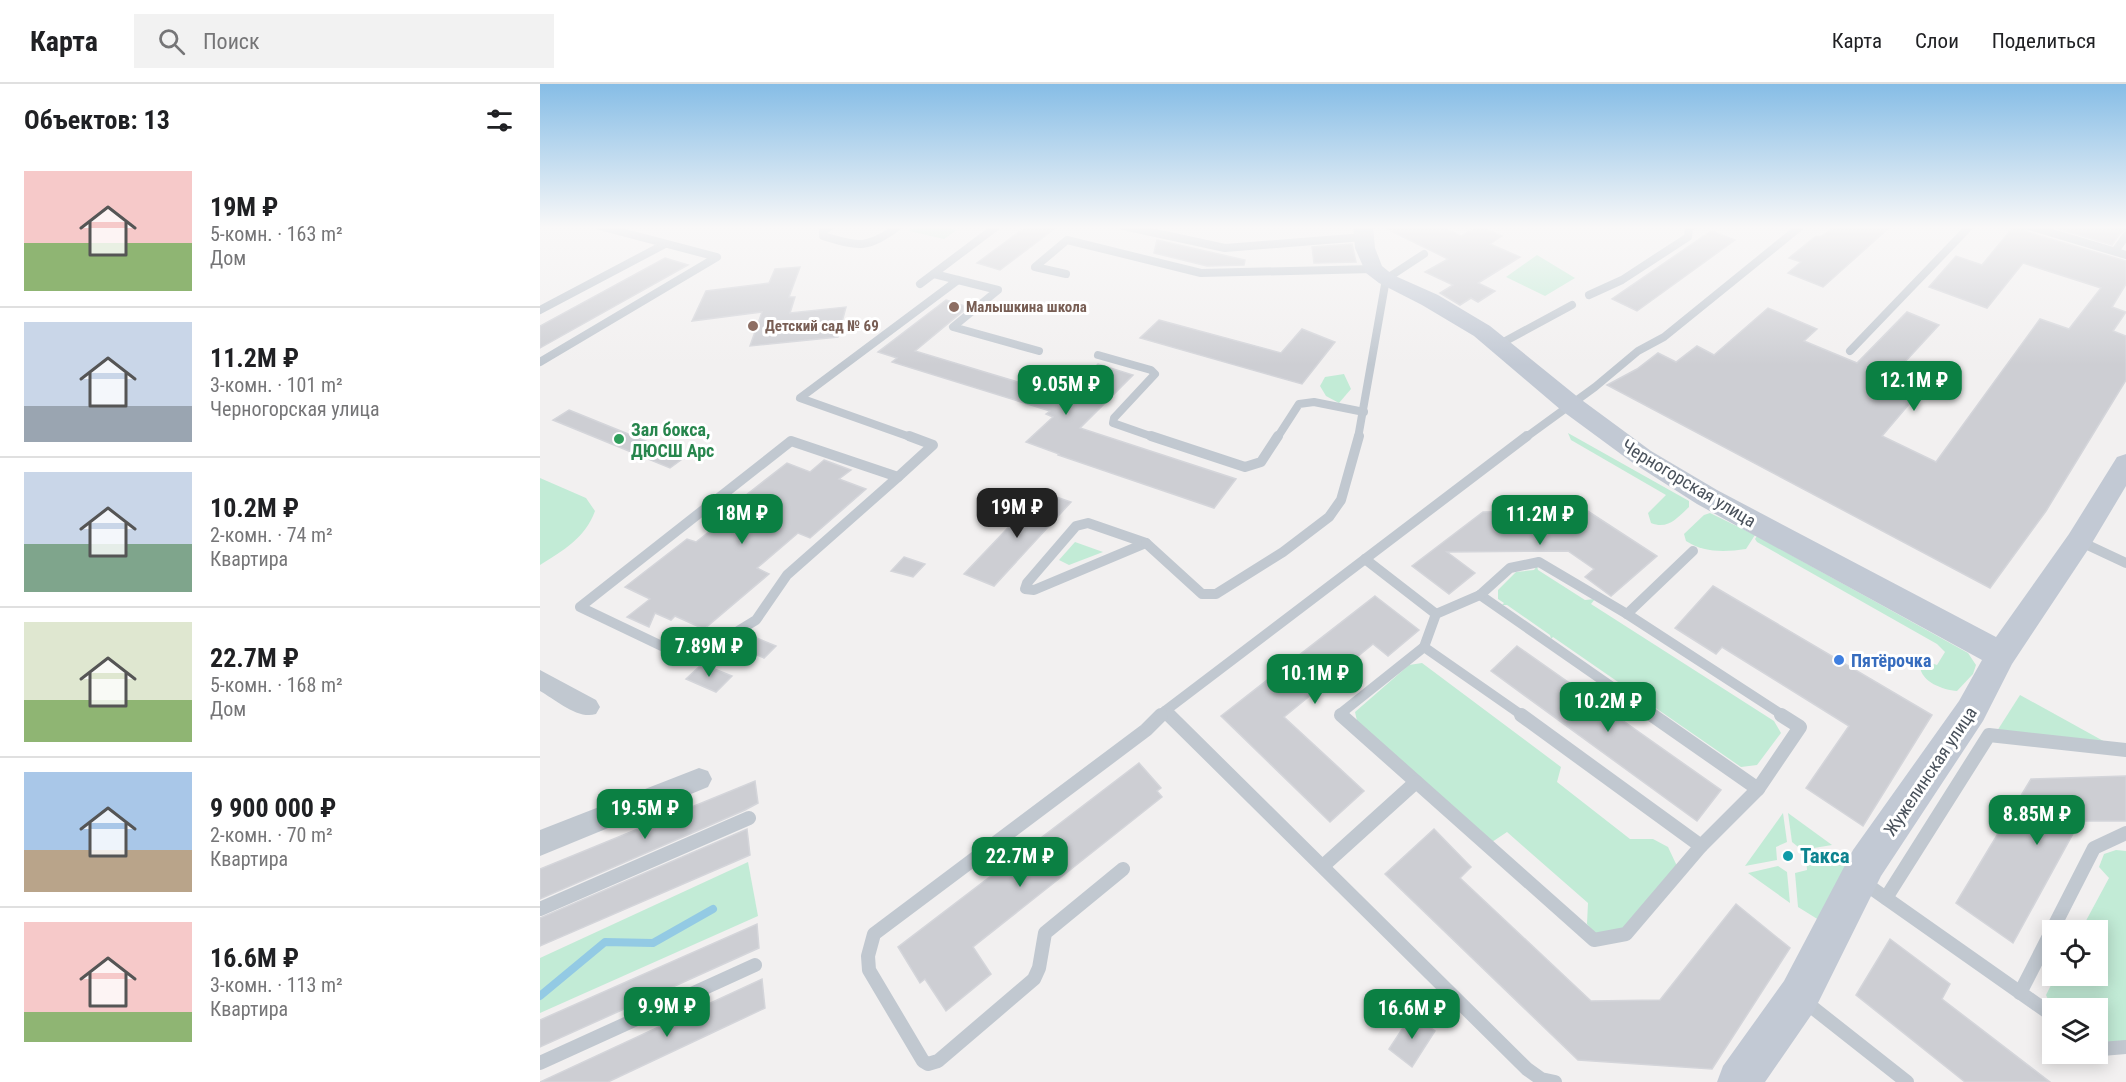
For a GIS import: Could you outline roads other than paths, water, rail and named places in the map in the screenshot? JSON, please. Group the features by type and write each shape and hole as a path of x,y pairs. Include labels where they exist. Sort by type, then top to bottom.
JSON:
{"street":[{"name":"Черногорская улица","path":"1380,274 1430,300 1500,344 1570,404 1642,457 1707,497 2001,655"},
{"name":"Жужелинская улица","path":"1739,1082 1872,888 2001,655 2079,541 2126,463"},
{"path":"540,680 588,706"},
{"path":"540,843 699,779"}],"lane":[{"path":"540,310 611,273"},
{"path":"540,362 691,273"},
{"path":"1060,273 1066,274"},
{"path":"1199,273 1383,273"},
{"path":"1589,294 1633,273"},
{"path":"1123,869 1045,933 1040,945 1039,973 1034,979 938,1060 928,1064 922,1061 869,970 868,956 874,934 1146,730 1165,711 1365,559 1570,404 1588,394 1643,345 1664,337 1743,273"},
{"path":"1850,351 1926,273"},
{"path":"920,284 934,274 998,290 953,327 1039,351"},
{"path":"1146,543 1034,590 1025,589 1027,583 1081,523 1088,523 1146,543 1202,594 1216,594 1283,552 1329,517 1341,500 1348,482 1364,412 1380,274"},
{"path":"898,477 791,441 580,607 691,660 756,620 788,575 898,477 933,445 800,398 958,280"},
{"path":"1500,344 1572,305"},
{"path":"1098,355 1151,370 1155,374 1114,418 1113,423 1245,467 1261,462 1299,404 1314,402 1364,412"},
{"path":"2079,541 2126,563"},
{"path":"1627,614 1693,551"},
{"path":"1365,559 1436,614"},
{"path":"1539,562 1627,614 1800,727 1758,789 1701,846 1626,934 1594,940 1340,714 1424,647 1436,614 1480,596 1510,568 1539,562"},
{"path":"1480,596 1758,789"},
{"path":"1424,647 1701,846"},
{"path":"1165,711 1527,1069 1541,1079 1555,1082"},
{"path":"2042,1008 1872,888 1989,735 2126,750"},
{"path":"1323,867 1416,782"},
{"path":"540,909 749,818"},
{"path":"2020,993 2094,848 2126,833"},
{"path":"540,1063 756,964"},
{"path":"1799,996 1907,1082"},
{"path":"2108,1048 2126,1047"}],"waterway":[{"path":"540,996 605,942 653,943 713,909"}],"place":[{"name":"Малышкина школа","path":"954,307"},
{"name":"Детский сад № 69","path":"753,326"},
{"name":"Зал бокса, ДЮСШ Арс","path":"619,439"},
{"name":"Пятёрочка","path":"1839,660"},
{"name":"Такса","path":"1788,856"}]}
